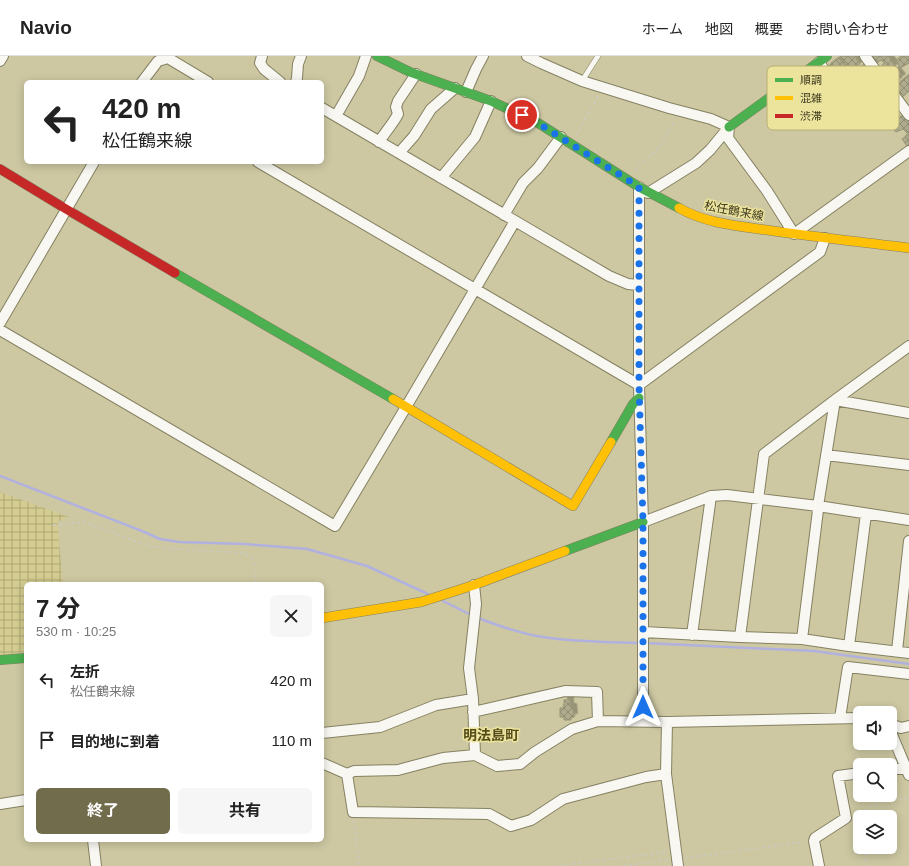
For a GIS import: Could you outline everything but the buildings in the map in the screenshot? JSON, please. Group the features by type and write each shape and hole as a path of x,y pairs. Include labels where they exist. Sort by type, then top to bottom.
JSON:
{"street":[{"path":"0,61 3,56"},
{"path":"262,56 260,63 264,69 278,80"},
{"path":"297,80 298,64 301,56"},
{"path":"336,116 359,76 366,56"},
{"name":"松任鶴来線","path":"377,56 416,74 491,101 538,123 648,193 685,212 719,223 909,248"},
{"path":"466,92 483,56"},
{"path":"527,56 582,82 711,119 729,127"},
{"path":"865,56 872,66"},
{"path":"143,80 156,58 169,57 205,80"},
{"path":"813,66 823,59"},
{"path":"379,142 392,125 398,114 396,107 398,101 416,74"},
{"path":"400,153 414,136 431,109 455,88"},
{"path":"648,193 696,163 710,150 729,127 767,100"},
{"path":"441,178 475,137 491,101"},
{"path":"899,102 909,115"},
{"path":"324,109 609,276 628,284 638,285"},
{"path":"729,127 728,138 767,191 794,234 909,151"},
{"path":"504,215 523,183 538,168 561,137"},
{"path":"0,323 93,164"},
{"path":"261,164 639,385"},
{"path":"0,169 573,506 633,404 639,398"},
{"path":"639,187 638,285 639,398 643,522 643,722"},
{"path":"0,330 335,526 515,221"},
{"path":"639,385 820,252 825,238"},
{"path":"740,637 764,454 909,346"},
{"path":"835,400 909,413"},
{"path":"802,639 818,506 835,400"},
{"path":"826,454 909,465"},
{"path":"324,618 421,602 474,585 711,496 727,494 909,520"},
{"path":"692,635 711,496"},
{"path":"848,646 866,514"},
{"path":"897,651 909,541"},
{"path":"474,585 476,604 469,668 474,712 475,755"},
{"path":"643,640 692,635 802,639 909,653"},
{"path":"0,660 24,658"},
{"path":"840,718 848,667 909,674"},
{"path":"474,712 565,691 597,692 598,721"},
{"path":"324,733 380,727 436,705 473,699"},
{"path":"324,764 347,774 354,771 398,770 443,758 475,755 497,766 520,764 535,752 572,729 598,721 667,722 853,718"},
{"path":"667,722 666,774 677,858"},
{"path":"897,727 901,728 909,726"},
{"path":"897,746 908,771"},
{"path":"897,770 908,771"},
{"path":"347,774 353,812 489,814 511,826 531,820 563,799 666,774"},
{"path":"819,866 814,841 815,838 846,818 838,776 853,774"},
{"path":"0,804 24,800"},
{"path":"93,842 96,866"}],"lane":[{"path":"582,82 598,56"}],"path":[{"path":"571,144 603,88"},
{"path":"625,178 660,147 678,110"},
{"path":"53,525 84,522 148,546 245,553 253,560 256,582"},
{"path":"864,810 884,801 909,798"},
{"path":"353,812 359,866"},
{"path":"623,866 814,841"},
{"path":"864,854 867,866"},
{"path":"556,866 677,858"}],"shaded area":[{"path":"0,492 69,517 57,522 63,582 24,582 24,652 0,655"}],"waterway":[{"path":"0,476 160,539 179,542 245,544 307,549 367,566 428,594"},
{"path":"443,601 471,615"},
{"path":"478,618 502,627 535,636 579,641 640,643"},
{"path":"645,643 814,651 909,664"}],"traffic: fast":[{"path":"377,56 410,72 491,101 538,123 639,187 679,208"},
{"path":"813,66 827,56"},
{"path":"729,127 767,99"},
{"path":"175,273 393,399"},
{"path":"611,442 633,404 639,398"},
{"path":"565,551 643,522"},
{"path":"0,660 24,658"}],"traffic: slow":[{"path":"679,208 700,217 733,225 909,248"},
{"path":"393,399 573,506 611,442"},
{"path":"324,618 421,602 474,585 565,551"}],"traffic: jam":[{"path":"0,169 175,273"}],"district":[{"name":"明法島町","path":"491,735"}],"route":[{"path":"522,115 538,123 639,187 638,285 643,522 643,707"}]}
